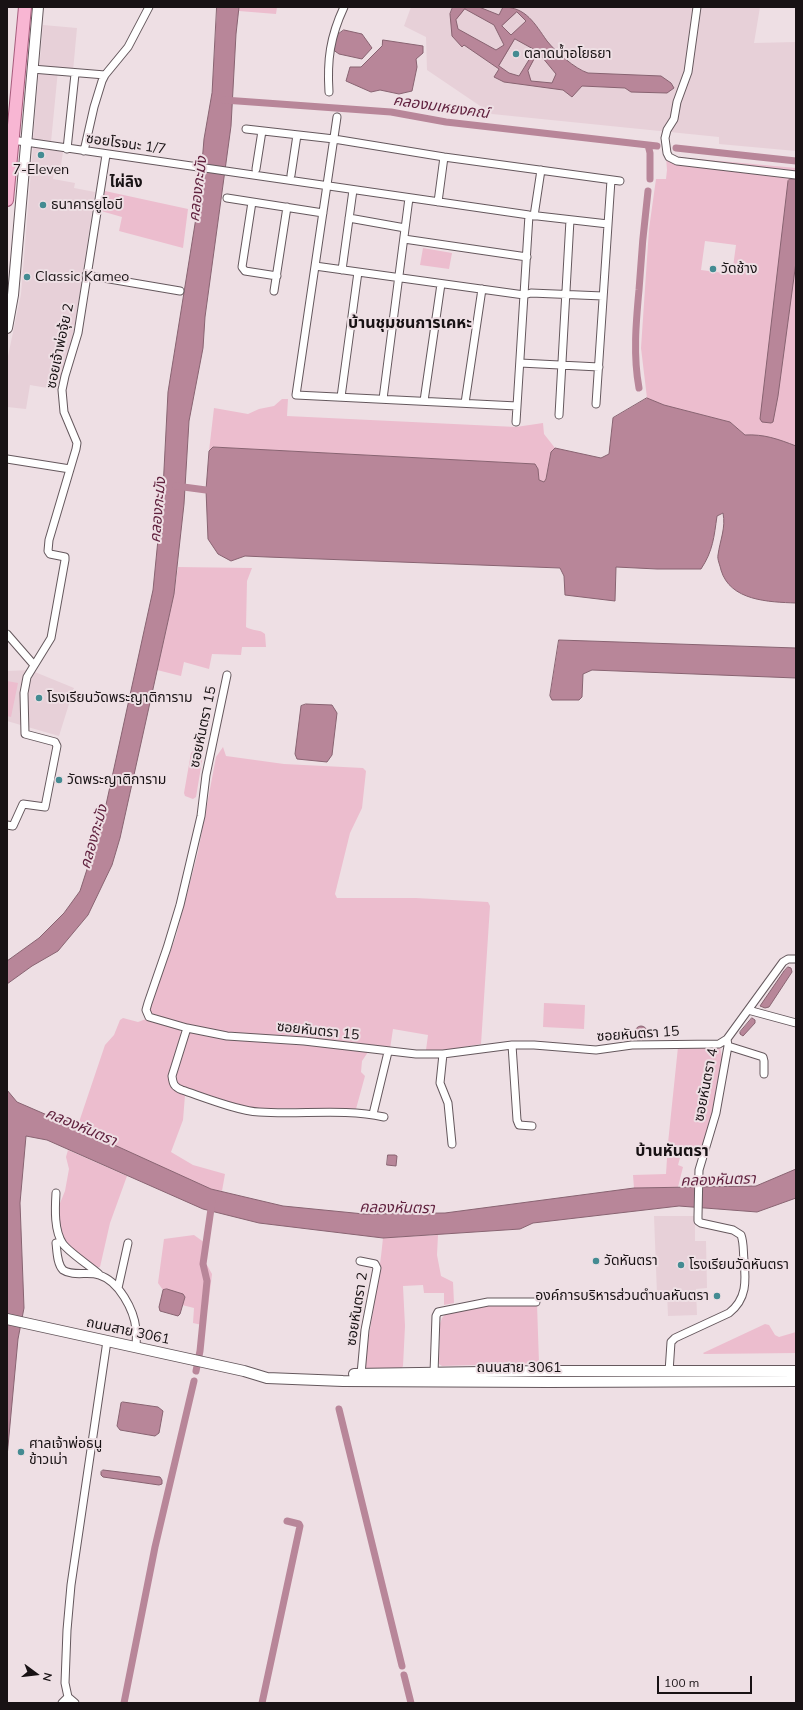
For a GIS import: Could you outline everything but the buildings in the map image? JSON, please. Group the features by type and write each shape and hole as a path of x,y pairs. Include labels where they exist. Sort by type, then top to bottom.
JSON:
{"main road":[{"path":"7,200 12,140 11,120 25,7"},
{"path":"7,328 13,295 38,7"},
{"name":"ถนนสาย 3061","path":"7,1319 136,1348 244,1370 266,1378 548,1382 796,1381"},
{"name":"ถนนสาย 3061","path":"244,1370 361,1374 548,1371 796,1371"},
{"path":"548,1371 548,1382"}],"street":[{"path":"84,151 94,107 105,75 128,47 149,7"},
{"path":"329,92 327,69 330,46 333,31 344,7"},
{"path":"697,7 688,72 677,102 674,119 667,130 665,138 667,153 673,160 796,175"},
{"path":"32,69 75,74 105,75"},
{"path":"67,149 75,74"},
{"path":"337,117 296,395 517,406"},
{"path":"246,129 334,139 444,157 620,182"},
{"path":"256,169 262,131"},
{"path":"292,175 297,135"},
{"name":"ซอยโรจนะ 1/7","path":"12,140 106,155 237,172 409,198 608,224"},
{"name":"ซอยเจ้าพ่อจุ้ย 2","path":"34,665 51,638 66,558 50,554 48,548 77,443 64,412 62,390 64,376 78,333 106,155"},
{"path":"438,202 444,157"},
{"path":"516,422 527,257 532,215 542,170"},
{"path":"596,404 611,180"},
{"path":"342,270 353,190"},
{"path":"227,198 323,213"},
{"path":"383,399 409,198"},
{"path":"252,202 242,267 245,271 277,276"},
{"path":"274,291 287,207"},
{"path":"349,218 405,228"},
{"path":"559,415 570,220"},
{"path":"404,239 527,257"},
{"path":"315,266 524,295 531,293 603,296"},
{"path":"341,397 358,272"},
{"path":"86,275 180,291"},
{"path":"424,401 441,284"},
{"path":"465,403 482,289"},
{"path":"520,363 598,368"},
{"path":"7,460 70,469"},
{"path":"7,634 34,665 27,677 24,693 25,734 55,742 57,746 44,807 23,804 10,825"},
{"name":"ซอยหันตรา 15","path":"227,675 206,775 201,816 182,898 146,1010 149,1017 187,1028 239,1037 304,1041 388,1052 430,1055 512,1045 539,1045 596,1050 632,1045 728,1043"},
{"path":"764,1074 763,1057 728,1043 748,1010 784,962 788,959 796,959"},
{"path":"748,1010 796,1024"},
{"path":"187,1028 172,1076 172,1083 175,1087 241,1109 257,1112 373,1114 384,1117"},
{"name":"ซอยหันตรา 4","path":"669,1372 671,1342 680,1336 729,1314 740,1302 745,1287 741,1235 733,1230 698,1221 700,1164 716,1112 728,1043"},
{"path":"512,1045 517,1120 519,1125 532,1126"},
{"path":"373,1114 388,1052"},
{"path":"443,1054 440,1083 448,1103 452,1144"},
{"path":"56,1193 55,1206 58,1234 64,1245 118,1288 132,1312 136,1329 136,1348"},
{"path":"56,1243 59,1265 63,1270 70,1273 100,1274"},
{"path":"118,1288 128,1243"},
{"name":"ซอยหันตรา 2","path":"360,1261 375,1264 377,1268 365,1330 361,1374"},
{"path":"434,1373 436,1316 438,1312 488,1302 536,1302"},
{"path":"75,1703 68,1697 65,1683 65,1654 71,1585 107,1341"},
{"path":"62,1703 68,1697"}],"shaded area":[{"path":"217,7 239,7 231,126 205,317 203,348 189,421 184,504 174,594 120,838 112,865 88,915 58,951 32,966 7,984 7,961 39,938 64,913 80,891 102,823 153,590 163,489 168,392 199,199 204,139 212,93"},
{"path":"239,7 277,7 276,14 239,11"},
{"path":"411,7 760,7 754,43 796,42 796,151 719,144 719,137 492,114 427,70 426,37 404,26"},
{"path":"453,7 479,7 499,15 503,7 518,10 524,13 534,23 555,50 571,64 583,71 588,73 661,76 671,83 674,88 667,93 631,92 625,88 582,86 572,97 563,90 504,82 494,77 499,69 464,45 462,47 452,36 450,14","holes":["465,9 494,25 504,45 496,50 458,29 456,20","517,12 526,21 511,35 502,26","515,39 535,50 519,76 509,73 499,66","536,56 542,57 556,74 552,83 531,81 528,71"]},
{"path":"43,25 77,28 73,71 58,70 51,142 33,139"},
{"path":"344,30 362,34 372,48 362,59 339,54 332,49 337,35"},
{"path":"383,40 423,46 423,53 416,59 417,67 412,91 399,94 380,90 371,92 346,81 350,67 361,67 382,46"},
{"path":"33,147 63,152 61,165 55,165 53,179 75,183 74,188 95,192 76,319 69,353 62,372 59,390 30,385 26,409 7,407 7,361 21,294"},
{"path":"666,156 796,168 796,446 758,435 745,435 730,422 664,405 647,398 641,348 649,229 656,179 666,179","holes":["705,241 736,245 732,274 701,270"]},
{"path":"790,179 796,179 796,262 778,396 773,422 771,423 762,422 760,419 788,181"},
{"path":"105,191 188,209 183,248 119,231 122,217 101,211"},
{"path":"423,248 452,253 449,269 420,265"},
{"path":"647,398 664,405 730,422 745,435 758,435 796,446 796,603 774,602 752,598 733,588 726,580 718,560 723,529 723,513 717,516 711,550 701,569 616,567 615,601 565,595 564,576 560,568 245,556 231,561 218,554 208,539 206,490 209,451 213,447 535,464 538,469 539,480 544,482 546,479 551,452 555,448 601,458 609,454 613,418"},
{"path":"282,399 288,399 287,416 516,427 543,423 544,434 555,448 551,453 546,479 544,482 539,480 538,469 535,464 213,447 209,451 214,408 248,414 259,409 274,406"},
{"path":"178,567 252,568 247,581 246,627 261,631 265,634 266,647 242,647 241,655 212,654 209,669 184,662 181,676 157,670 174,594"},
{"path":"559,640 796,648 796,678 592,670 583,674 582,697 579,700 552,700 550,696"},
{"name":"โรงเรียนวัดพระญาติการาม","path":"30,670 74,688 59,736 7,721 7,671"},
{"path":"7,681 18,683 11,717 7,716"},
{"path":"306,704 332,705 337,713 332,755 327,762 297,759 295,754 301,706"},
{"path":"223,747 226,756 284,764 363,768 366,771 362,808 350,833 335,894 337,898 416,898 488,902 490,906 481,1044 440,1051 426,1050 428,1035 393,1029 390,1049 238,1035 188,1026 153,1016 150,1007 176,936 198,852 216,757"},
{"path":"193,751 203,755 196,797 193,799 185,796 184,793 191,753"},
{"path":"788,967 791,968 792,972 769,1007 765,1008 760,1006 784,971"},
{"path":"544,1003 585,1005 584,1029 543,1027"},
{"path":"123,1018 138,1022 146,1019 180,1030 181,1034 171,1068 173,1089 185,1095 183,1120 171,1152 193,1165 225,1174 222,1191 211,1189 77,1128 105,1045 114,1035 120,1020"},
{"path":"752,1018 755,1020 755,1023 743,1036 740,1032"},
{"path":"639,1026 643,1026 647,1032 643,1038 639,1038 635,1034 635,1030"},
{"path":"191,1033 231,1040 304,1044 368,1052 362,1061 361,1072 365,1076 356,1109 352,1111 257,1108 242,1106 179,1085 176,1074 177,1067 188,1035"},
{"path":"678,1047 720,1047 723,1062 714,1112 701,1150 694,1148 681,1154 678,1165 683,1167 678,1187 634,1188 633,1175 666,1174"},
{"path":"7,1090 17,1102 211,1189 283,1206 364,1214 445,1213 634,1188 756,1186 796,1169 796,1198 757,1212 679,1206 533,1223 520,1229 383,1238 259,1223 203,1209 47,1140 26,1136 20,1203 24,1308 18,1339 7,1457"},
{"path":"68,1150 127,1176 110,1223 100,1267 96,1268 66,1244 60,1233 58,1208 65,1191 69,1169 66,1157"},
{"path":"388,1155 397,1156 396,1166 387,1165"},
{"name":"โรงเรียนวัดหันตรา","path":"654,1216 695,1216 695,1241 706,1241 707,1288 696,1289 697,1315 668,1316 667,1293 657,1294"},
{"path":"194,1235 205,1243 203,1258 212,1274 208,1307 202,1325 193,1323 194,1308 182,1305 185,1297 167,1289 163,1290 158,1283 164,1239"},
{"path":"438,1235 437,1255 441,1276 453,1282 454,1303 444,1305 444,1293 424,1293 423,1285 403,1286 405,1326 403,1366 401,1369 367,1370 365,1365 383,1238"},
{"path":"167,1289 183,1294 185,1297 178,1316 160,1311 159,1307 163,1290"},
{"path":"500,1304 537,1304 539,1363 442,1366 439,1364 440,1324 442,1318 448,1311"},
{"path":"765,1324 769,1325 775,1335 779,1337 796,1332 796,1353 703,1353"},
{"path":"123,1402 158,1407 163,1411 159,1433 155,1436 120,1430 117,1426 121,1403"},
{"path":"103,1470 160,1477 162,1484 159,1485 103,1477 101,1472"}],"waterway":[{"name":"คลองมเหยงคณ์","path":"224,100 391,112 446,122 657,146"},
{"path":"648,145 650,153 650,179"},
{"name":"คลองมเหยงคณ์","path":"676,148 796,161"},
{"path":"639,388 636,364 636,327 648,191"},
{"name":"คลองกะมัง","path":"176,486 206,490"},
{"path":"196,1371 200,1351 207,1281 203,1264 212,1202"},
{"path":"124,1703 155,1547 194,1381"},
{"path":"339,1409 402,1666"},
{"path":"262,1703 300,1526 299,1524 287,1521"},
{"path":"404,1675 411,1703"}],"place":[{"name":"ตลาดน้ำอโยธยา","path":"516,54"},
{"name":"7-Eleven","path":"41,155"},
{"name":"ธนาคารยูโอบี","path":"43,205"},
{"name":"วัดช้าง","path":"713,269"},
{"name":"Classic Kameo","path":"27,277"},
{"name":"โรงเรียนวัดพระญาติการาม","path":"39,698"},
{"name":"วัดพระญาติการาม","path":"59,780"},
{"name":"วัดหันตรา","path":"596,1261"},
{"name":"โรงเรียนวัดหันตรา","path":"681,1265"},
{"name":"องค์การบริหารส่วนตำบลหันตรา","path":"717,1296"},
{"name":"ศาลเจ้าพ่อธนู ข้าวเม่า","path":"21,1452"}],"district":[{"name":"ไผ่ลิง","path":"126,182"},
{"name":"บ้านชุมชนการเคหะ","path":"410,323"},
{"name":"บ้านหันตรา","path":"672,1151"}],"water label":[{"name":"คลองหันตรา","path":"81,1127"},
{"name":"คลองหันตรา","path":"718,1180"},
{"name":"คลองหันตรา","path":"397,1208"}]}
